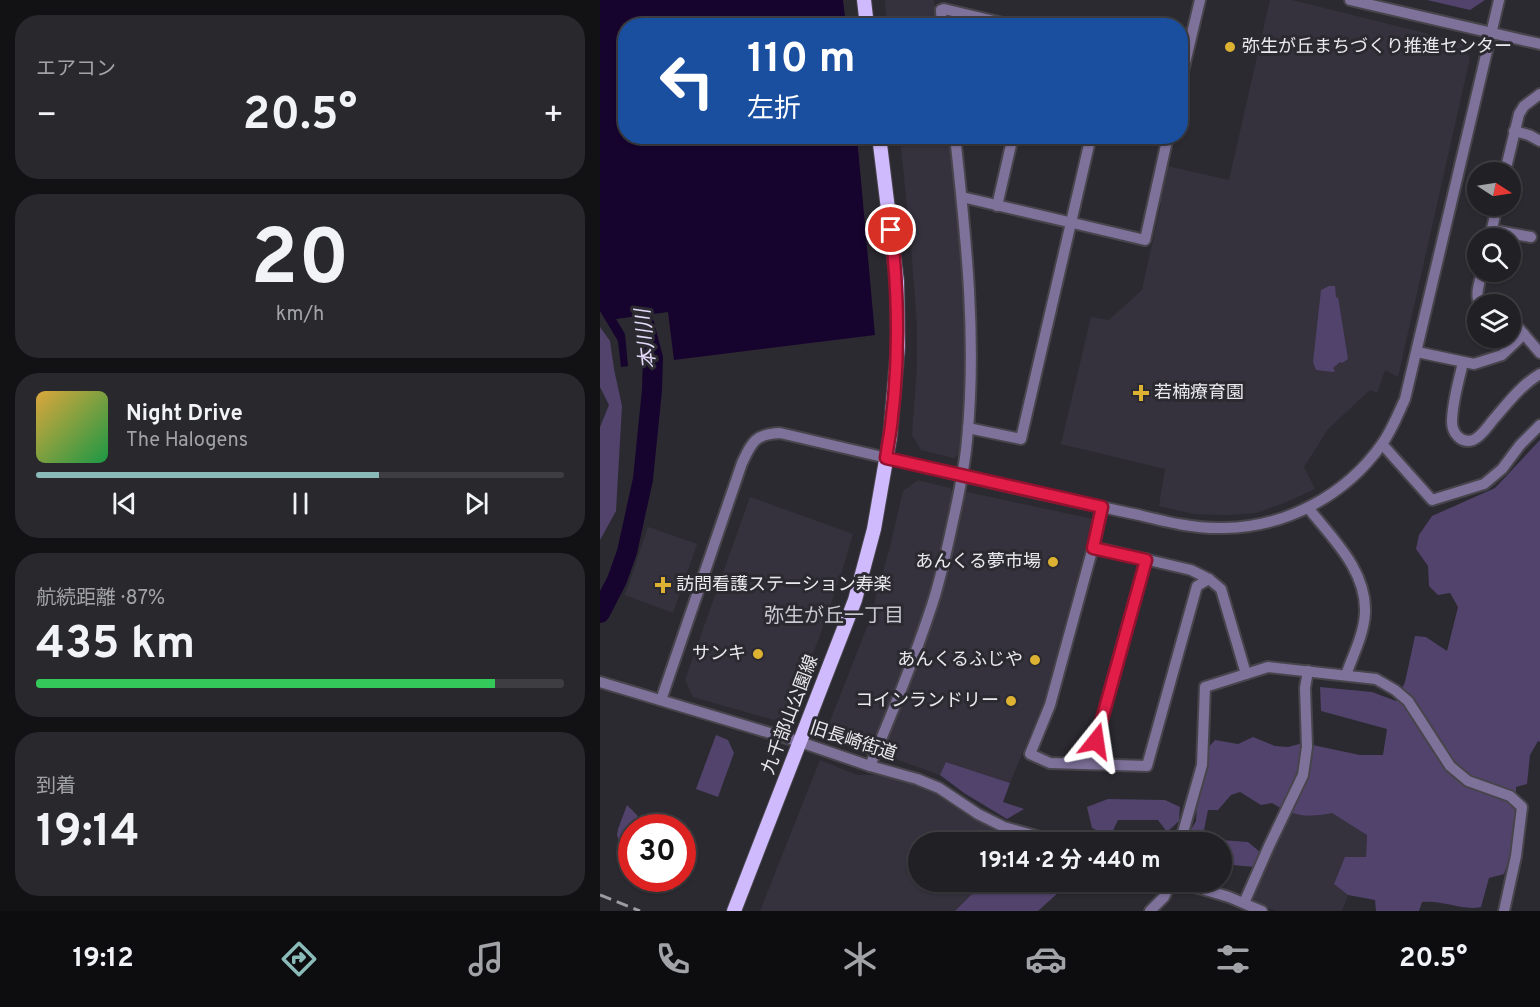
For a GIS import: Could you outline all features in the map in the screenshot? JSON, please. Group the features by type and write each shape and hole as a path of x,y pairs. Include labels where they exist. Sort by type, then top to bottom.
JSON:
{"main road":[{"path":"864,0 866,18"},
{"name":"九千部山公園線","path":"734,911 855,600 874,529 895,393 898,346 897,282 880,144"}],"street":[{"path":"1188,45 1200,0"},
{"path":"1350,0 1540,44"},
{"path":"661,700 742,463 752,443 765,434 780,433 1180,525 1223,528 1242,527 1276,520 1309,509 1341,487 1364,466 1382,444 1404,399 1499,0"},
{"path":"942,18 941,10 944,9 982,18"},
{"path":"1507,162 1519,114 1524,106 1540,94"},
{"path":"1514,131 1540,141"},
{"path":"870,766 912,663 933,603 962,476 968,428 971,364 970,284 956,144"},
{"path":"997,206 1011,144"},
{"path":"968,428 1021,439 1089,144"},
{"path":"962,198 1145,240 1166,144"},
{"path":"1521,236 1532,237"},
{"path":"1521,331 1540,352"},
{"path":"1417,352 1474,364 1486,362 1502,355 1524,334"},
{"path":"1463,362 1452,429 1457,436 1465,440 1474,440 1482,433 1514,396 1540,374"},
{"path":"1382,444 1432,500 1484,484 1502,470 1540,425"},
{"path":"1102,507 1050,705 1030,754 1050,763 1147,766 1197,586 1209,579"},
{"path":"1309,509 1349,560 1361,583 1365,612 1359,639 1346,675"},
{"path":"1093,548 1191,570 1209,579 1221,589 1246,674"},
{"path":"1089,764 1146,560"},
{"path":"1183,832 1202,765 1205,687 1268,667 1376,679 1408,701 1450,766 1468,781 1510,796 1522,807 1516,856 1503,911"},
{"path":"1244,903 1303,775 1307,747 1305,688 1308,671"},
{"name":"旧長崎街道","path":"600,682 917,779 939,788 978,814 1024,832"},
{"path":"1150,911 1166,892"},
{"path":"1211,892 1262,911"}],"shaded area":[{"path":"600,0 843,0 845,18 618,18 618,144 858,144 875,335 674,360 668,312 616,319 625,334 628,366 621,367 618,341 600,311"},
{"path":"885,0 934,0 936,18 886,18"},
{"path":"1270,0 1292,0 1461,42 1470,58 1398,377 1385,370 1377,393 1370,390 1328,429 1304,467 1315,489 1256,513 1194,514 1159,506 1165,469 1061,444 1091,317 1109,320 1142,290 1167,166 1229,180"},
{"path":"1427,0 1485,0 1470,10"},
{"path":"901,144 950,144 965,286 966,369 963,424 959,454 954,458 921,450 912,435 917,367 917,325"},
{"path":"1335,286 1336,298 1338,297 1348,359 1333,368 1335,371 1333,372 1316,370 1313,362 1321,290"},
{"path":"600,327 610,341 622,406 616,511 600,540 600,427 609,405 600,387"},
{"path":"1540,440 1540,742 1538,741 1530,755 1527,784 1516,787 1511,853 1504,874 1489,878 1481,907 1467,908 1422,902 1419,911 1376,911 1375,900 1348,895 1334,884 1345,857 1366,857 1367,835 1332,813 1315,816 1294,814 1272,803 1261,805 1240,792 1231,795 1218,810 1208,810 1204,830 1207,832 1190,832 1196,821 1207,749 1215,740 1238,744 1253,737 1275,746 1288,747 1303,743 1360,755 1383,755 1387,729 1321,711 1320,687 1372,692 1396,701 1405,682 1415,636 1426,637 1447,651 1458,607 1450,593 1438,595 1429,586 1428,566 1416,549 1419,535 1432,516 1495,488"},
{"path":"918,480 950,488 953,493 927,602 915,639 871,748 865,750 835,739 829,724 869,622 903,491"},
{"path":"967,492 1093,519 1044,700 1010,783 947,762 940,775 881,754 937,609 963,494"},
{"path":"750,497 853,534 819,638 789,713 774,720 693,697 685,680"},
{"path":"648,527 697,544 673,613 625,595"},
{"path":"716,735 728,740 734,753 718,797 696,789"},
{"path":"820,760 857,775 876,775 921,787 943,796 979,821 1005,832 908,832 908,892 974,892 955,911 760,911"},
{"path":"946,762 1010,783 1003,802 1024,809 1007,819 964,793 940,775"},
{"path":"1108,799 1165,800 1180,807 1179,821 1167,832 1158,820 1118,820 1112,832 1100,832 1092,828 1087,807"},
{"path":"627,805 636,814 624,814"},
{"path":"1332,812 1367,834 1366,857 1334,883 1348,895 1342,911 1276,911 1248,899 1289,813 1313,816"},
{"path":"1232,841 1248,842 1260,852 1255,867 1233,865"},
{"path":"974,892 1059,892 1038,911 955,911"}],"waterway":[{"name":"本川川","path":"600,613 617,580 627,552 643,479 653,358 642,316 642,289"}],"railway":[{"path":"600,895 640,911"}],"place":[{"name":"弥生が丘まちづくり推進センター","path":"1230,47"},
{"name":"若楠療育園","path":"1141,393"},
{"name":"あんくる夢市場","path":"1053,562"},
{"name":"訪問看護ステーション寿楽","path":"663,585"},
{"name":"サンキ","path":"758,654"},
{"name":"あんくるふじや","path":"1035,660"},
{"name":"コインランドリー","path":"1011,701"}],"district":[{"name":"弥生が丘一丁目","path":"834,617"}],"route":[{"path":"891,230 897,282 898,346 895,393 886,458 1102,507 1093,548 1146,560 1096,741"}]}
